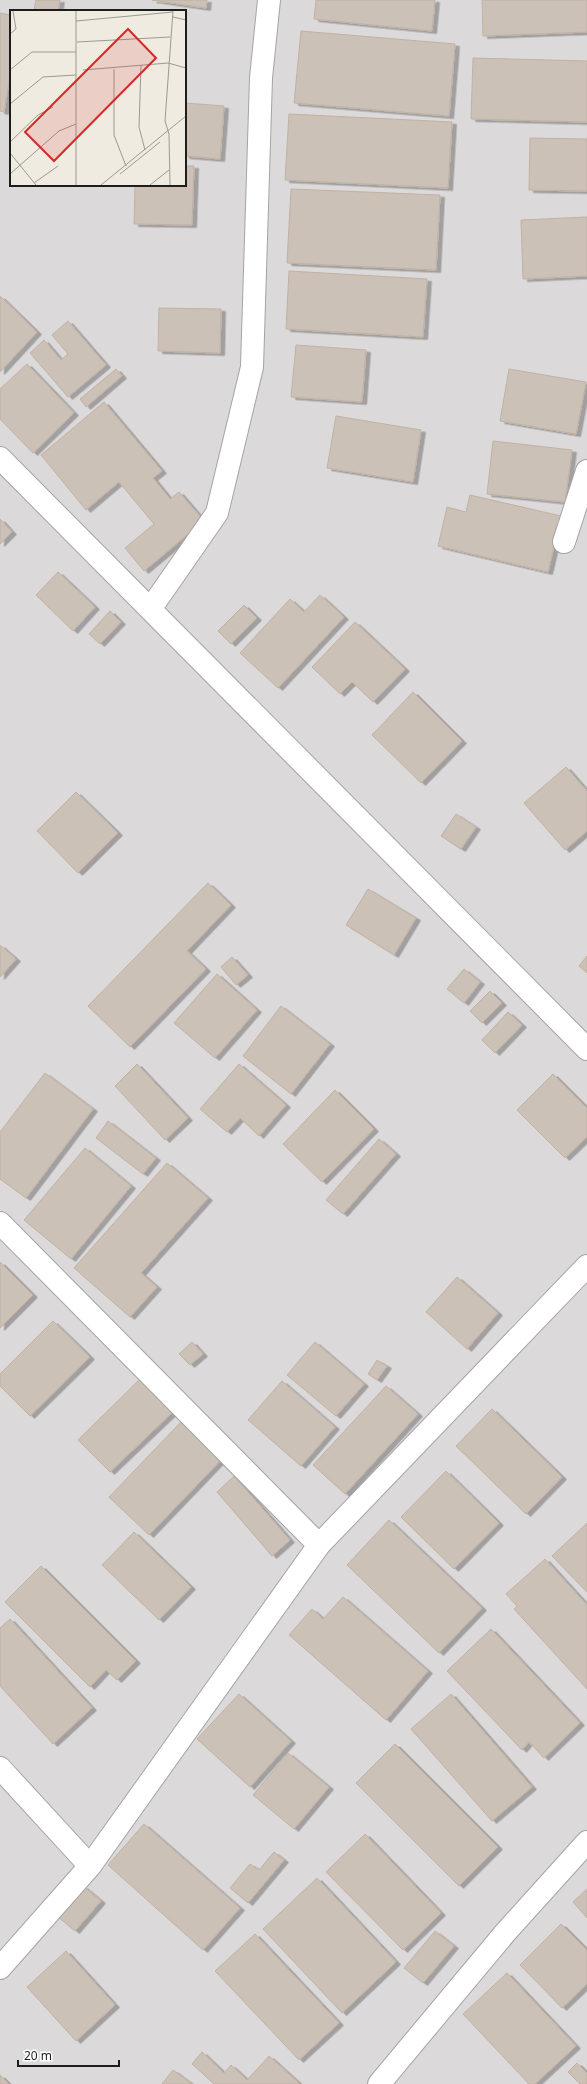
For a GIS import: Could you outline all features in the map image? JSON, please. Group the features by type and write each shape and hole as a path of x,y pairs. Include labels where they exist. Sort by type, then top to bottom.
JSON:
{"street":[{"path":"151,608 217,513 252,367 262,78 269,0"},
{"path":"0,458 151,608 587,1049"},
{"path":"564,542 587,470"},
{"path":"0,1223 319,1544"},
{"path":"0,1968 90,1866 319,1544 587,1266"},
{"path":"0,1768 90,1866"},
{"path":"379,2084 505,1933 587,1842"}],"shaded area":[{"path":"0,0 587,0 587,2084 0,2084"}],"building":[{"path":"36,0 60,0 58,10 34,10"},
{"path":"152,0 207,0 206,8"},
{"path":"316,0 435,0 432,31 314,19"},
{"path":"482,0 587,0 587,32 483,36"},
{"path":"0,13 10,15 10,76 4,112 0,111"},
{"path":"301,31 455,44 449,116 294,103"},
{"path":"473,58 587,61 587,122 471,119"},
{"path":"186,103 224,106 220,159 186,156"},
{"path":"289,114 452,122 448,188 285,180"},
{"path":"530,138 587,139 587,191 529,190"},
{"path":"186,166 194,166 192,225 134,224 135,186 186,186"},
{"path":"291,189 440,195 436,270 287,263"},
{"path":"587,217 587,276 523,279 521,220"},
{"path":"289,271 427,279 423,337 286,329"},
{"path":"0,296 37,332 0,372"},
{"path":"159,308 221,309 220,353 158,351"},
{"path":"68,321 106,365 68,397 30,353 44,340 61,360 68,354 52,335"},
{"path":"296,345 366,350 362,402 291,397"},
{"path":"27,364 74,413 33,453 0,419 0,389"},
{"path":"116,369 122,376 86,407 80,399"},
{"path":"509,369 586,382 576,434 500,421"},
{"path":"104,402 162,471 153,478 170,499 179,492 204,521 144,571 125,548 154,524 119,482 86,510 41,455"},
{"path":"336,416 421,430 413,482 327,468"},
{"path":"493,441 572,450 565,502 487,494"},
{"path":"470,495 561,516 548,572 438,546 447,507 466,512"},
{"path":"0,519 12,532 0,544"},
{"path":"58,572 95,607 73,631 36,595"},
{"path":"320,595 344,617 278,688 240,653 290,599 304,612"},
{"path":"244,605 257,618 231,644 218,631"},
{"path":"110,611 121,622 100,644 89,634"},
{"path":"355,622 405,669 373,702 352,682 340,694 312,667"},
{"path":"413,692 462,741 421,783 372,735"},
{"path":"566,767 587,791 587,831 565,850 524,803"},
{"path":"76,792 118,833 78,873 37,831"},
{"path":"456,814 476,827 461,849 441,836"},
{"path":"208,883 231,905 187,951 206,969 130,1047 88,1006"},
{"path":"368,889 416,918 394,955 346,925"},
{"path":"0,945 16,959 0,977"},
{"path":"587,956 587,973 579,966"},
{"path":"232,957 248,975 236,985 221,967"},
{"path":"464,969 480,982 464,1003 447,989"},
{"path":"217,974 257,1010 215,1058 174,1023"},
{"path":"490,991 502,1003 482,1023 470,1011"},
{"path":"281,1006 330,1044 291,1094 243,1056"},
{"path":"508,1012 522,1025 495,1053 482,1040"},
{"path":"137,1064 188,1118 165,1140 115,1086"},
{"path":"239,1064 286,1105 259,1136 240,1118 227,1132 200,1109"},
{"path":"45,1073 93,1109 26,1198 0,1179 0,1132"},
{"path":"553,1074 587,1108 587,1137 565,1158 517,1110"},
{"path":"335,1090 374,1129 322,1182 283,1144"},
{"path":"108,1121 156,1158 143,1174 96,1138"},
{"path":"379,1139 396,1154 343,1214 326,1200"},
{"path":"85,1148 131,1186 71,1259 24,1220"},
{"path":"167,1163 208,1198 141,1273 157,1287 130,1317 74,1268"},
{"path":"0,1262 33,1295 0,1328"},
{"path":"457,1277 498,1313 467,1349 426,1312"},
{"path":"53,1321 90,1357 30,1416 0,1386 0,1374"},
{"path":"192,1342 203,1354 190,1365 179,1354"},
{"path":"315,1342 364,1384 336,1416 287,1375"},
{"path":"377,1360 387,1366 377,1380 368,1374"},
{"path":"144,1375 177,1408 110,1472 78,1440"},
{"path":"282,1381 335,1427 301,1466 248,1420"},
{"path":"386,1386 418,1414 345,1494 313,1465"},
{"path":"492,1409 562,1477 526,1514 456,1446"},
{"path":"181,1422 220,1461 149,1535 109,1497"},
{"path":"446,1471 499,1523 454,1569 401,1517"},
{"path":"234,1476 290,1540 272,1556 217,1492"},
{"path":"389,1520 482,1608 439,1653 347,1565"},
{"path":"587,1523 587,1592 552,1556"},
{"path":"134,1532 191,1587 159,1620 102,1565"},
{"path":"545,1559 587,1605 587,1689 514,1609 517,1606 506,1594"},
{"path":"41,1566 136,1661 117,1680 106,1670 90,1687 5,1602"},
{"path":"343,1597 428,1671 386,1720 289,1635 312,1609 323,1619"},
{"path":"10,1619 92,1708 53,1744 0,1686 0,1628"},
{"path":"491,1629 580,1723 544,1758 529,1742 522,1750 447,1671"},
{"path":"239,1694 291,1741 250,1787 197,1739"},
{"path":"451,1694 532,1787 492,1821 411,1729"},
{"path":"395,1744 498,1847 459,1886 356,1783"},
{"path":"288,1753 329,1787 294,1829 253,1795"},
{"path":"144,1824 240,1908 203,1950 108,1865"},
{"path":"365,1834 441,1913 403,1950 326,1872"},
{"path":"274,1852 284,1860 248,1903 230,1888 250,1864 259,1870"},
{"path":"317,1878 396,1962 342,2013 263,1929"},
{"path":"83,1886 101,1901 75,1931 57,1916"},
{"path":"587,1889 587,1918 573,1902"},
{"path":"561,1924 587,1950 587,1984 562,2008 520,1965"},
{"path":"435,1931 454,1946 423,1983 404,1968"},
{"path":"255,1934 339,2023 299,2060 215,1971"},
{"path":"66,1951 115,2005 76,2041 27,1987"},
{"path":"507,1973 576,2046 535,2084 529,2084 463,2014"},
{"path":"202,2052 224,2073 231,2065 247,2080 269,2056 300,2084 214,2084 192,2064"},
{"path":"577,2063 587,2073 587,2084 580,2084 568,2072"},
{"path":"173,2070 192,2084 162,2084"},
{"path":"0,2075 9,2084 0,2084"}]}
